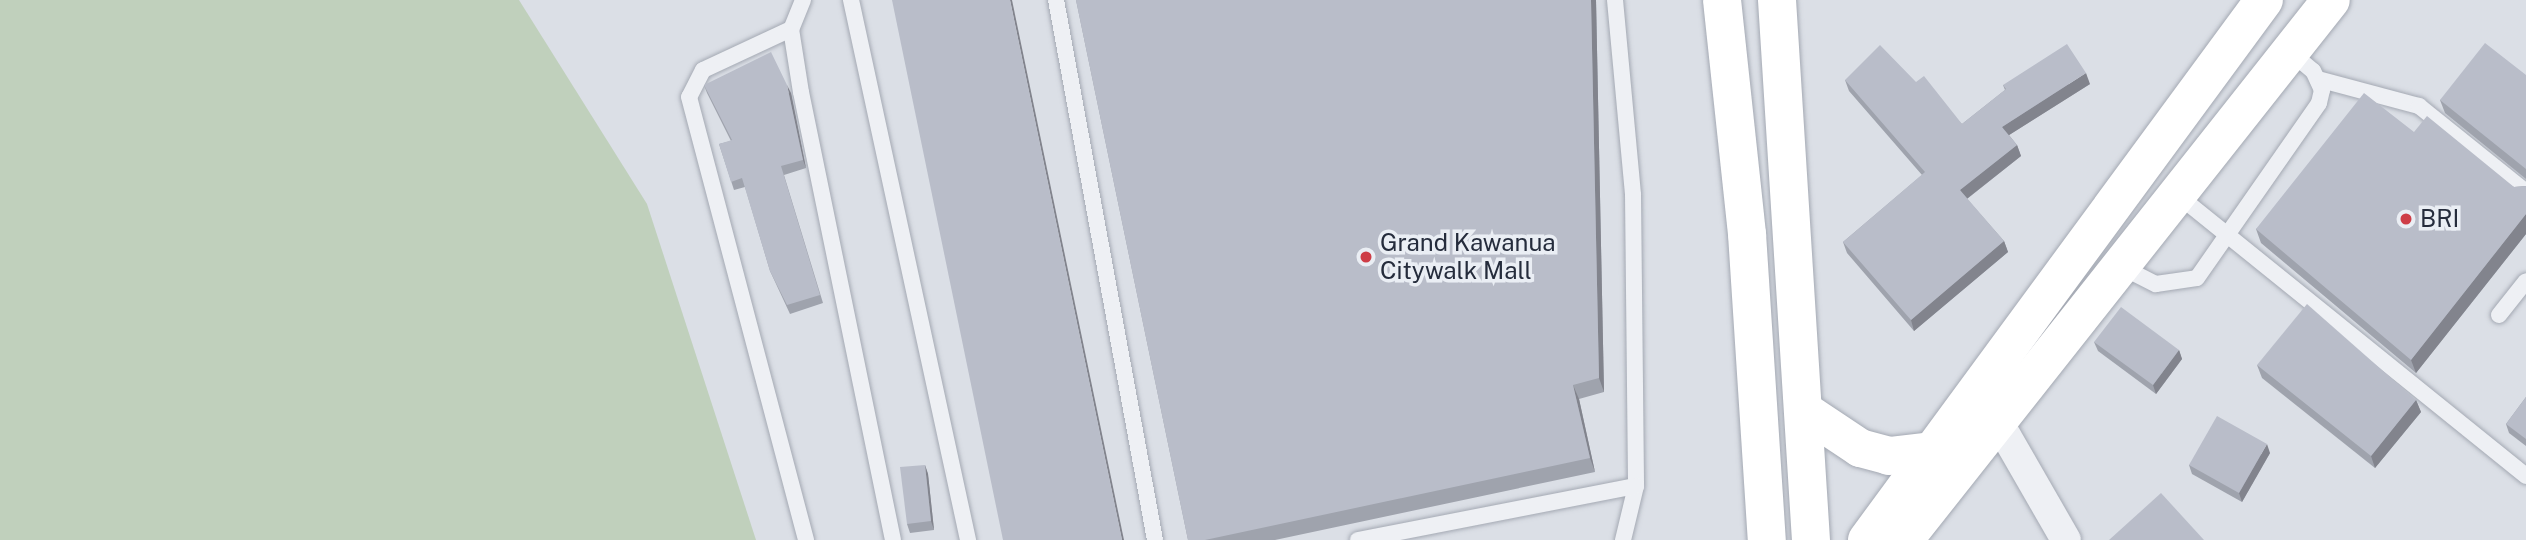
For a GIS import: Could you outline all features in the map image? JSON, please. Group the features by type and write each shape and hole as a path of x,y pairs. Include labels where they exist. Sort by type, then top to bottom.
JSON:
{"highway":[{"path":"1721,0 1747,234 1763,531"},
{"path":"1777,0 1806,412 1811,540"},
{"path":"1884,535 1932,451 2264,0"},
{"path":"1884,535 1997,420 2179,196 2331,0"},
{"path":"1806,412 1860,448 1889,456 1932,451"}],"street":[{"path":"1997,420 2066,540"}],"lane":[{"path":"803,0 791,29 819,191 893,540"},
{"path":"851,0 968,540"},
{"path":"1056,0 1155,540"},
{"path":"1615,0 1633,195 1636,486 1623,540"},
{"path":"791,29 703,70 689,97 806,540"},
{"path":"2122,267 2156,284 2187,282 2228,235 2313,117 2322,90 2318,79 2290,52"},
{"path":"2318,79 2419,106 2526,192"},
{"path":"2179,196 2526,476"},
{"path":"2499,315 2526,281"},
{"path":"1357,540 1636,486"}],"green space":[{"path":"0,0 519,0 647,204 756,540 0,540"}],"building":[{"path":"892,0 1010,0 1122,540 1003,540"},
{"path":"1076,0 1591,0 1599,378 1573,385 1590,458 1205,540 1188,540"},
{"path":"2485,43 2526,75 2526,169 2440,100"},
{"path":"2067,44 2086,73 2002,127 2017,145 1960,190 2004,241 1911,320 1843,242 1925,172 1845,80 1880,45 1916,82 1924,76 1962,124 2006,89 2003,85"},
{"path":"771,52 787,85 803,160 781,166 820,295 787,305 770,271 742,178 731,182 719,144 732,140 704,85"},
{"path":"2364,93 2414,132 2427,116 2514,187 2526,186 2526,214 2411,360 2256,229"},
{"path":"2307,304 2416,400 2371,456 2257,365"},
{"path":"2121,307 2179,350 2153,385 2094,342"},
{"path":"2526,397 2526,439 2506,424"},
{"path":"2217,416 2267,444 2239,493 2189,465"},
{"path":"925,465 931,521 907,524 900,467"},
{"path":"2161,493 2204,540 2109,540"}],"place":[{"name":"BRI","path":"2406,219"},
{"name":"Grand Kawanua Citywalk Mall","path":"1366,257"}]}
